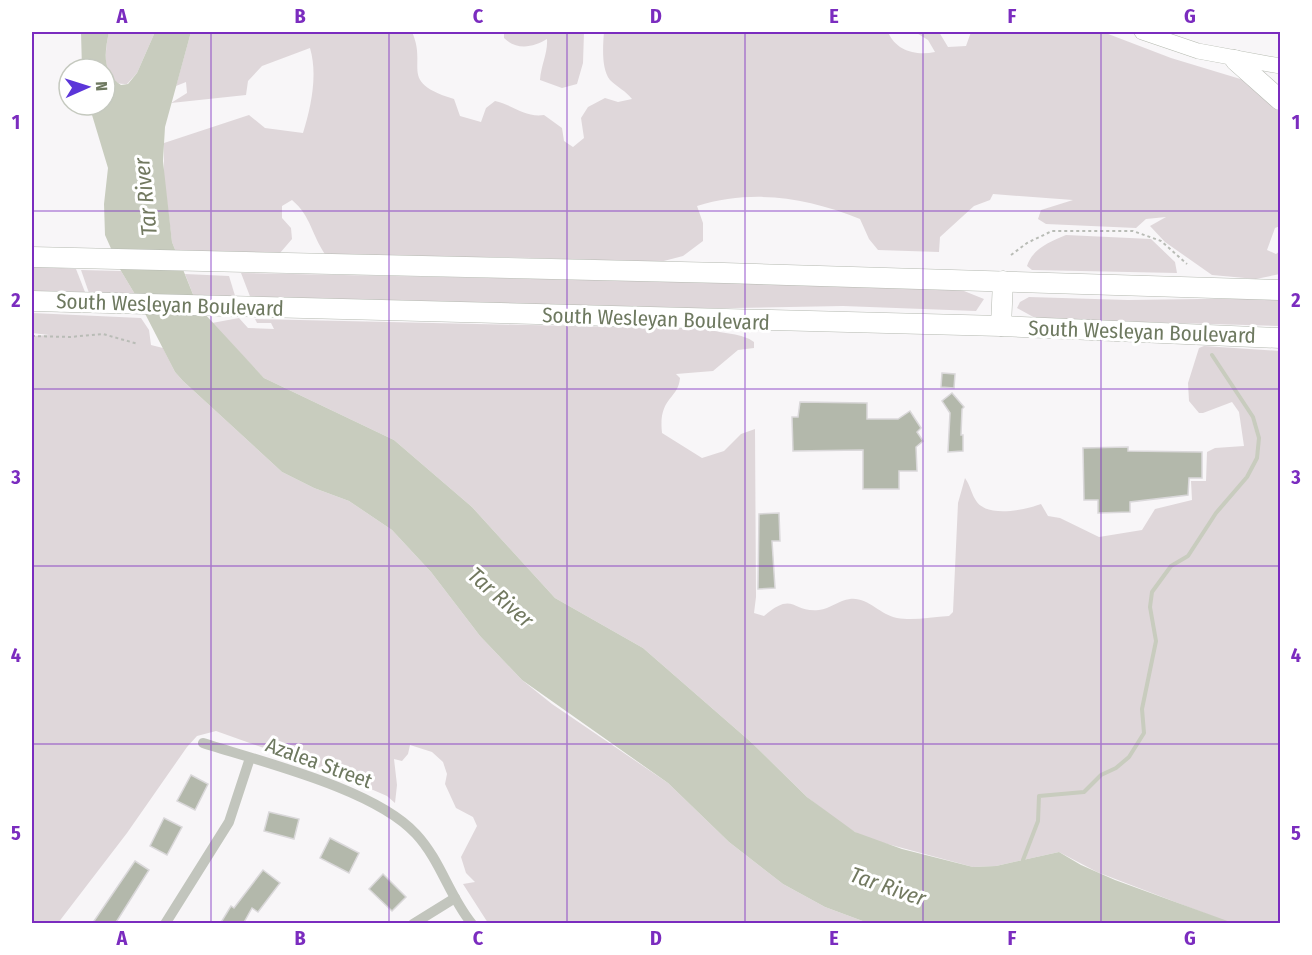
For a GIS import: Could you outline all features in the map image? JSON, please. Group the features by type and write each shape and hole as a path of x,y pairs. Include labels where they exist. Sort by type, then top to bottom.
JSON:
{"highway":[{"path":"1235,60 1281,100"},
{"name":"South Wesleyan Boulevard","path":"32,257 1281,290"},
{"path":"1001,326 1003,281"},
{"path":"1256,290 1281,282"},
{"name":"South Wesleyan Boulevard","path":"32,301 1001,326 1281,338"}],"main road":[{"path":"1142,32 1235,60 1281,66"}],"street":[{"name":"Azalea Street","path":"203,743 357,795 390,813 415,833 428,849 472,924"},
{"path":"165,924 226,829 239,798 250,758"},
{"path":"413,924 455,898"}],"path":[{"path":"1011,255 1027,243 1052,231 1133,231 1161,241 1187,264"},
{"path":"32,336 70,337 103,333 138,344"}],"shaded area":[{"path":"109,32 155,32 137,73 127,84 117,82 117,57 106,57"},
{"path":"191,32 412,32 416,44 420,80 436,93 454,99 460,116 481,122 486,108 495,101 531,115 544,115 562,128 564,141 573,147 584,138 581,118 588,107 605,98 618,102 632,99 607,75 603,57 604,32 888,32 901,48 921,53 935,52 928,40 915,32 939,32 948,47 966,46 971,32 1103,32 1171,58 1247,81 1279,108 1280,226 1275,228 1267,250 1276,254 1280,251 1280,274 1256,279 1212,275 1165,242 1150,226 1166,217 1146,219 1136,228 1046,224 1038,219 1041,210 1073,200 993,194 990,200 974,206 940,237 939,252 878,250 869,239 860,219 820,205 759,197 738,198 697,206 703,223 703,241 683,256 660,262 502,257 327,257 304,213 292,200 282,206 282,218 291,228 292,239 280,253 176,252 172,242 164,178 164,143 249,115 265,128 303,133 311,102 313,80 310,48 262,66 248,81 246,95 171,103 187,93 186,82 176,86"},
{"path":"504,32 584,32 583,63 577,84 562,88 540,80 547,39 531,46 520,46 504,38"},
{"path":"1066,235 1151,239 1175,262 1177,273 1032,270 1027,266 1038,250"},
{"path":"32,266 76,269 85,292 32,291"},
{"path":"81,270 121,271 136,296 89,293"},
{"path":"241,273 954,287 984,299 976,311 843,306 674,309 251,299"},
{"path":"185,274 229,276 236,299 194,297"},
{"path":"1029,297 1128,300 1280,298 1280,326 1037,319 1017,308 1020,302"},
{"path":"32,313 141,318 149,330 151,345 163,348 175,372 183,381 282,472 314,488 349,501 392,530 431,572 480,636 522,680 552,704 668,783 729,842 783,884 825,907 868,923 488,923 463,884 475,882 466,873 461,857 477,826 473,817 456,808 445,784 447,774 443,762 432,752 410,745 408,754 402,761 394,759 397,785 395,803 387,796 334,773 216,731 197,736 187,747 127,833 58,923 32,923 32,336 49,335 32,333"},
{"path":"239,318 248,328 274,329 271,323 257,323 255,319 708,329 749,339 754,342 754,348 738,350 713,371 676,374 680,378 676,391 663,412 662,433 702,458 724,451 741,434 755,429 756,597 754,613 764,616 774,608 787,603 803,609 819,610 842,601 856,599 897,618 949,616 953,612 958,503 965,478 975,499 987,509 1006,511 1041,504 1048,516 1060,518 1099,537 1142,530 1155,509 1192,500 1191,481 1206,481 1207,452 1215,448 1244,446 1239,412 1232,402 1199,413 1189,401 1188,383 1199,348 1204,346 1280,351 1280,923 1233,924 1097,872 1059,852 996,866 973,867 865,838 843,825 807,797 752,743 643,648 555,598 472,507 394,440 264,378 212,323"}],"water":[{"path":"81,32 109,32 106,57 82,57"},
{"name":"Tar River","path":"155,32 191,32 165,127 163,161 172,242 194,297 203,312 264,378 394,440 472,507 555,598 643,648 752,743 807,797 855,832 902,849 973,867 996,866 1059,852 1115,880 1233,923 868,923 825,907 783,884 729,842 668,783 522,680 480,636 431,572 392,530 349,501 314,488 282,472 183,381 175,372 121,271 105,235 104,204 108,168 93,117 117,117 117,82 121,85 128,84 137,73"}],"building":[{"path":"942,373 955,374 954,388 941,387"},
{"path":"952,393 964,407 961,435 963,435 963,451 948,452 950,413 942,401"},
{"path":"800,402 867,403 867,419 898,419 910,411 921,428 917,432 923,441 916,447 917,471 899,471 899,489 863,489 863,450 793,451 792,417 798,417"},
{"path":"1128,447 1128,451 1202,452 1202,478 1189,478 1188,495 1130,502 1130,512 1098,513 1098,500 1084,500 1083,448"},
{"path":"779,513 780,541 772,541 775,588 758,589 759,514"},
{"path":"191,775 208,784 195,810 177,801"},
{"path":"269,812 299,819 294,839 264,831"},
{"path":"164,818 182,827 167,855 150,846"},
{"path":"330,838 359,853 349,873 320,858"},
{"path":"135,861 149,870 115,924 92,924"},
{"path":"263,870 280,883 258,912 252,908 243,924 220,924 231,906 234,908"},
{"path":"383,874 406,897 392,911 369,889"}],"waterway":[{"path":"1023,860 1038,821 1039,796 1084,792 1101,775 1116,768 1129,757 1144,733 1142,709 1156,641 1150,607 1152,592 1171,566 1188,556 1216,513 1247,477 1257,458 1259,438 1253,417 1212,355"}]}
